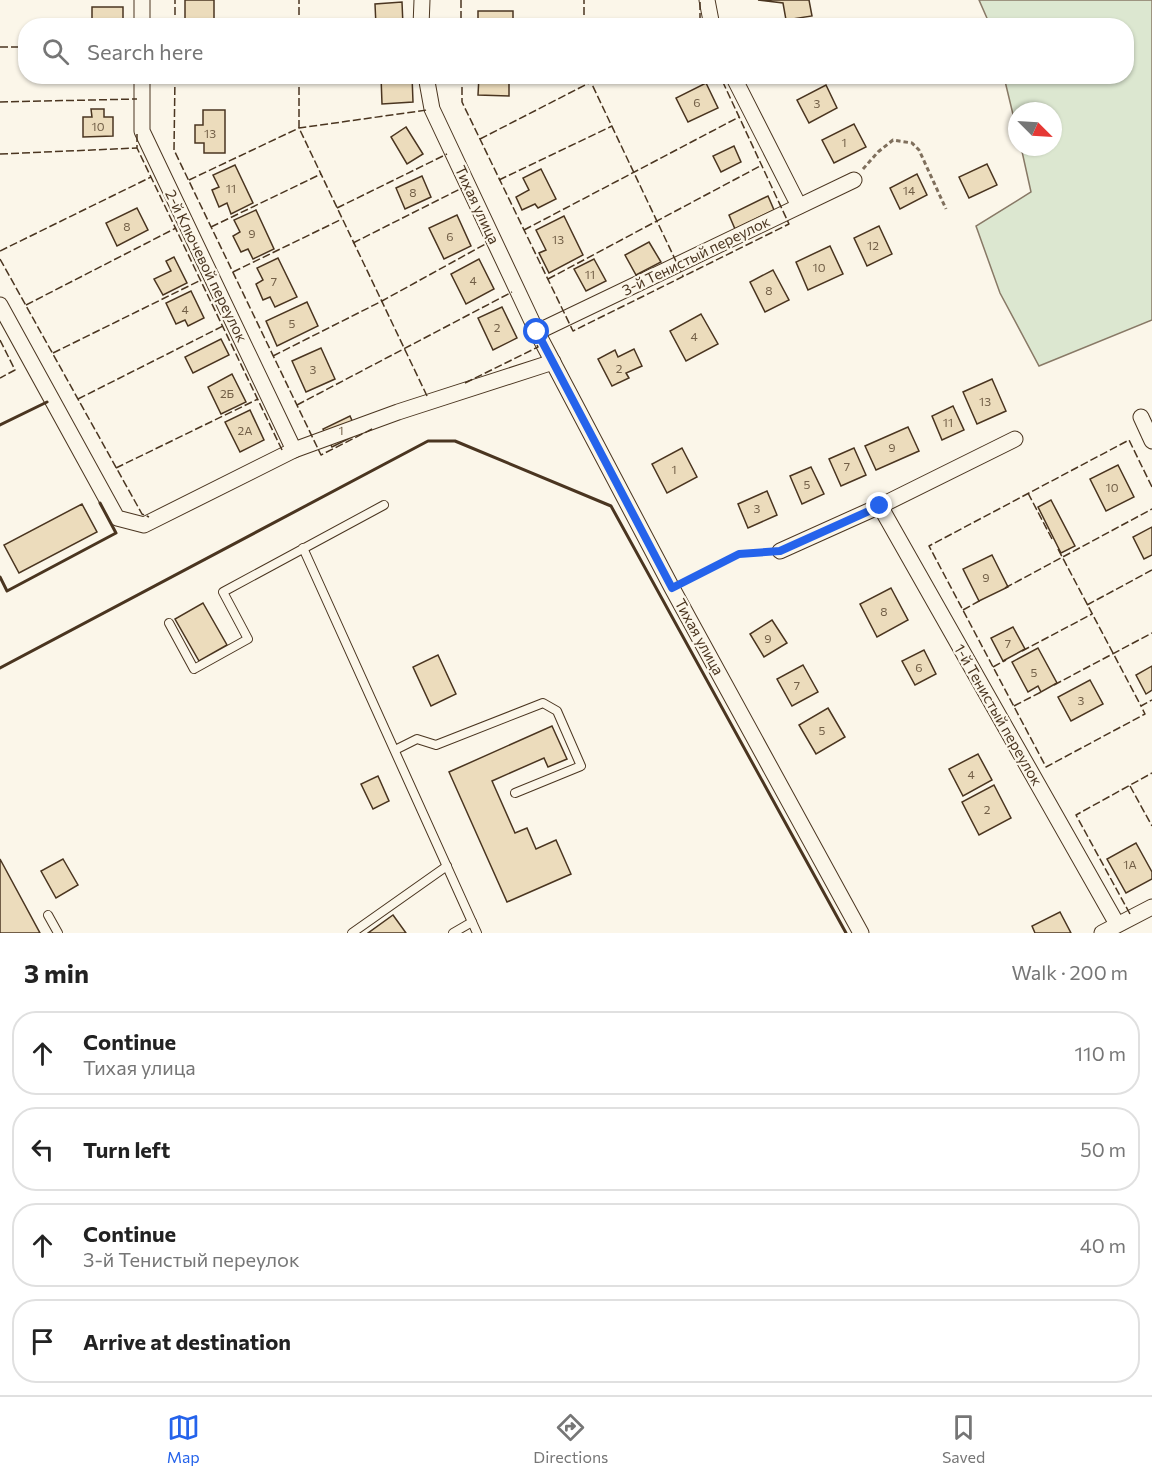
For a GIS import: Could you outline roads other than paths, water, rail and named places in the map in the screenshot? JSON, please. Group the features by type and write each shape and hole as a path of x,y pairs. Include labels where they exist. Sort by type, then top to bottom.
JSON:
{"street":[{"path":"142,0 142,18"},
{"path":"421,18 422,0"},
{"path":"706,0 710,18"},
{"name":"2-й Ключевой переулок","path":"142,84 142,131 294,450"},
{"name":"Тихая улица","path":"427,84 432,109 537,332 672,588 861,933"},
{"path":"737,84 799,206"},
{"name":"3-й Тенистый переулок","path":"537,332 854,180"},
{"path":"0,305 117,518 144,525 294,450 398,412 553,362"},
{"path":"1141,417 1152,441"},
{"path":"780,551 880,506 1015,439"},
{"name":"1-й Тенистый переулок","path":"880,506 1117,924"},
{"path":"1101,933 1152,907"}],"lane":[{"path":"169,623 194,669 248,639 223,592 384,505"},
{"path":"303,548 477,933"},
{"path":"394,750 417,739 436,745 543,703 557,711 581,766 515,794"},
{"path":"352,933 447,866"},
{"path":"48,915 58,933"},
{"path":"453,933 472,922"}]}
